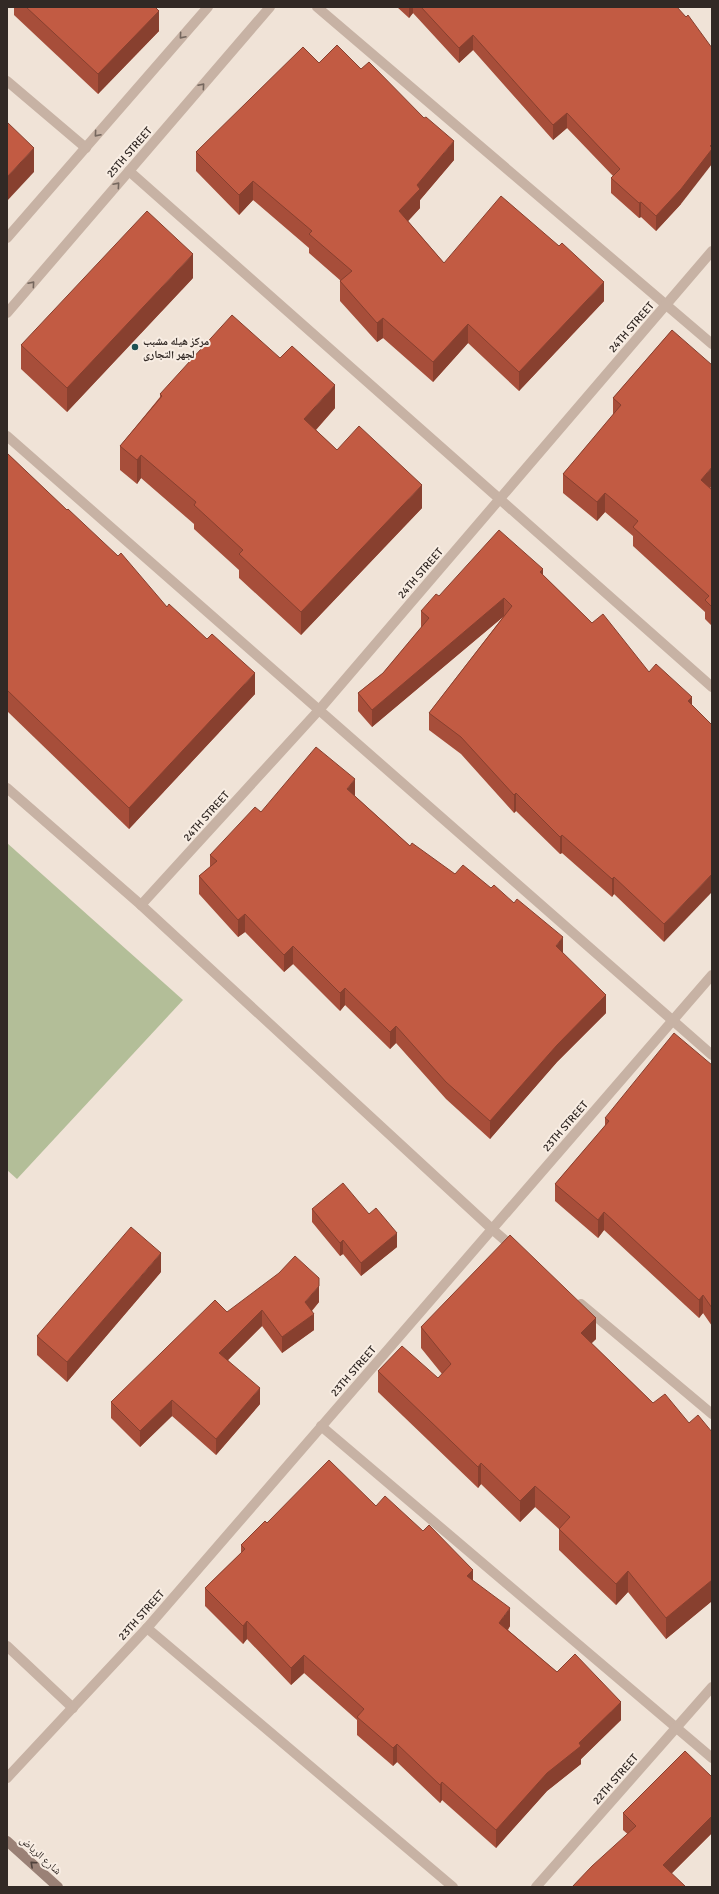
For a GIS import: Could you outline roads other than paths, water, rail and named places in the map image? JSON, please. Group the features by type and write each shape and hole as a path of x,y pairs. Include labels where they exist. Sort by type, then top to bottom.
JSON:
{"main road":[{"name":"شارع الرياض","path":"7,1842 58,1887"}],"street":[{"path":"7,238 208,7"},
{"name":"25TH STREET","path":"7,313 270,7"},
{"path":"317,7 712,344"},
{"path":"7,81 86,148"},
{"path":"129,172 712,687"},
{"name":"24TH STREET","path":"141,905 319,710 712,251"},
{"path":"7,436 712,1056"},
{"path":"7,788 141,905 492,1230 522,1255"},
{"name":"23TH STREET","path":"7,1778 147,1628 712,974"},
{"path":"571,1296 712,1414"},
{"path":"321,1426 712,1758"},
{"path":"147,1628 453,1887"},
{"path":"7,1646 73,1708"},
{"name":"22TH STREET","path":"536,1887 712,1687"}],"place":[{"name":"مركز هيله مشبب لجهر التجارى","path":"135,347"}]}
